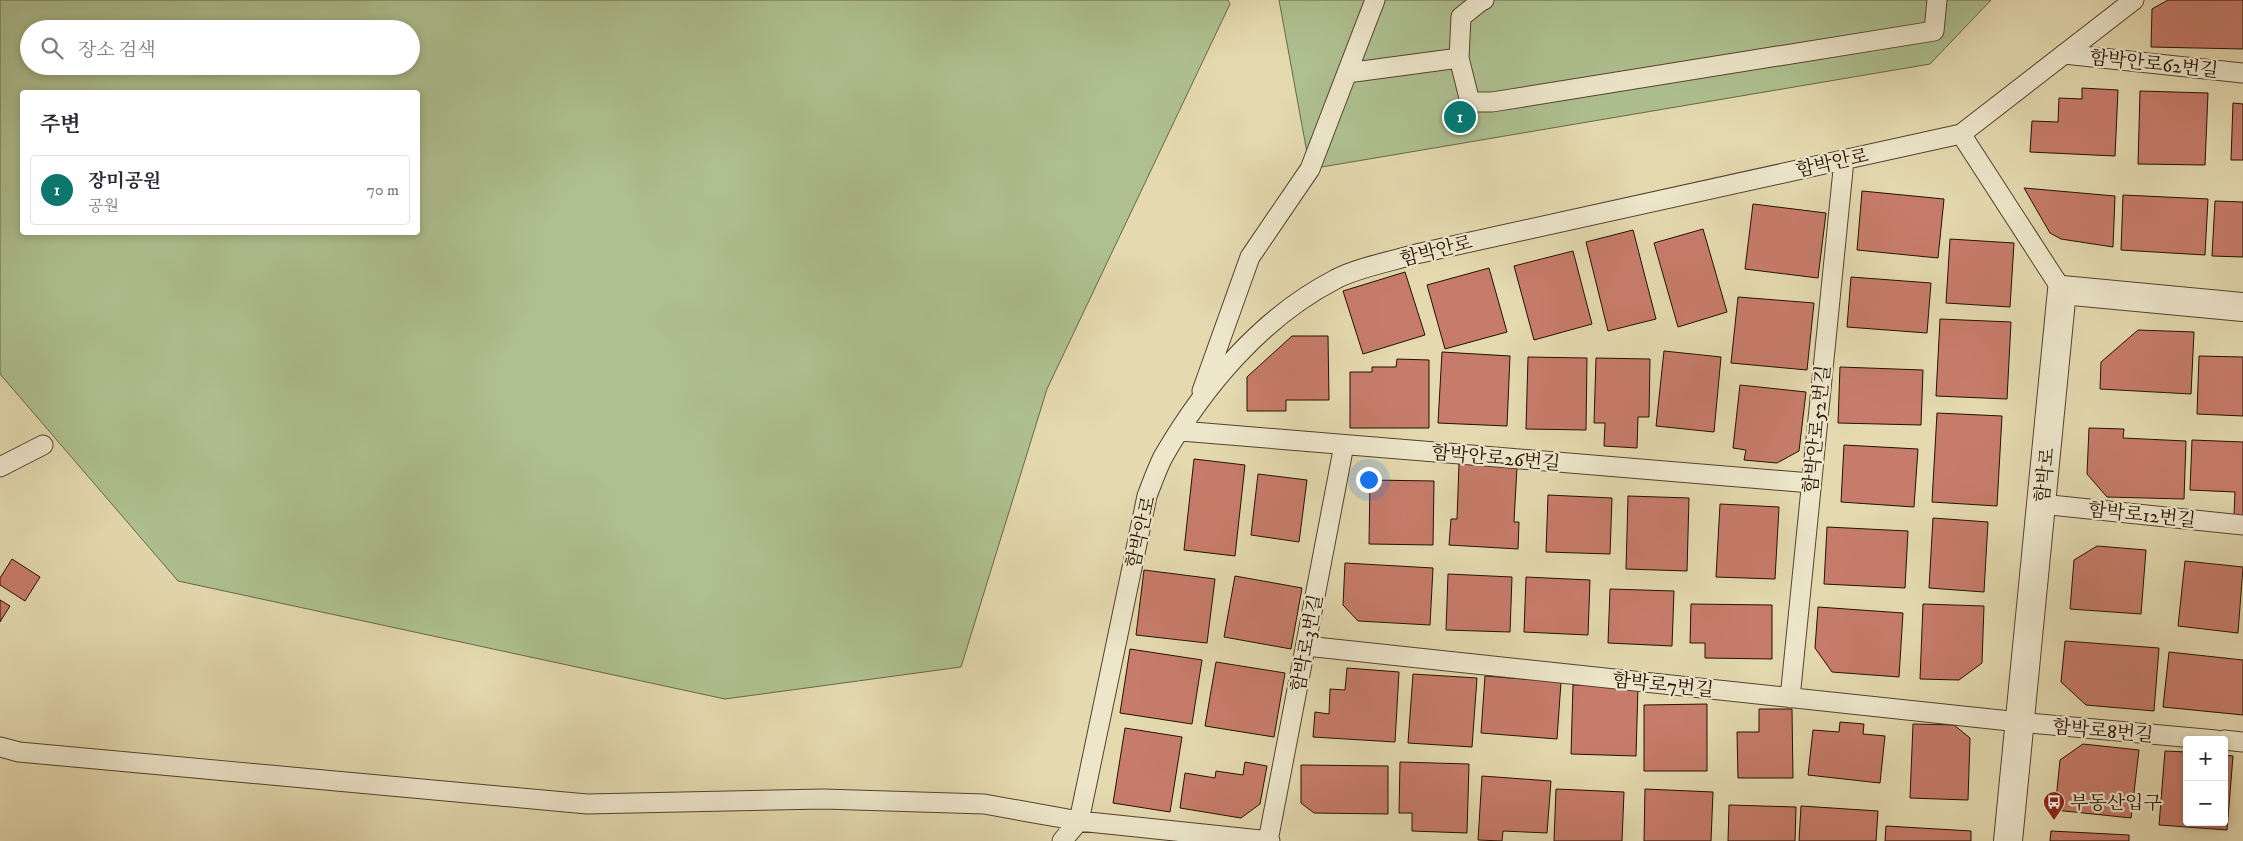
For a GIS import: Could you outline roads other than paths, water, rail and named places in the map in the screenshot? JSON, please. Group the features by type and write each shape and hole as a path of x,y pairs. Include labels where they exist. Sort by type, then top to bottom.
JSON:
{"street":[{"path":"2062,290 2243,307"},
{"name":"함박로","path":"2008,841 2062,290"}],"lane":[{"path":"1196,406 1250,257 1310,169 1375,0"},
{"path":"1484,0 1481,0 1461,18 1459,58 1470,102 1492,102 1934,31 1937,0"},
{"name":"함박안로","path":"1062,841 1079,821 1147,496 1163,458 1205,393 1249,344 1299,301 1338,278 1416,254 1961,134 2134,0"},
{"name":"함박안로62번길","path":"2064,54 2243,73"},
{"path":"1347,73 1459,58"},
{"path":"1961,134 2062,290"},
{"name":"함박안로52번길","path":"1790,698 1844,160"},
{"name":"함박안로26번길","path":"1181,431 1811,483"},
{"name":"함박로3번길","path":"0,747 19,752 586,804 823,799 984,804 1079,821 1269,841 1344,444"},
{"path":"0,468 43,445"},
{"name":"함박로12번길","path":"2041,504 2243,525"},
{"name":"함박로7번길","path":"1306,646 2019,722"},
{"name":"함박로8번길","path":"2019,722 2183,737"},
{"path":"2228,740 2243,742"}],"place":[{"name":"장미공원","path":"1460,117"},
{"name":"부동산입구","path":"2054,821"}]}
